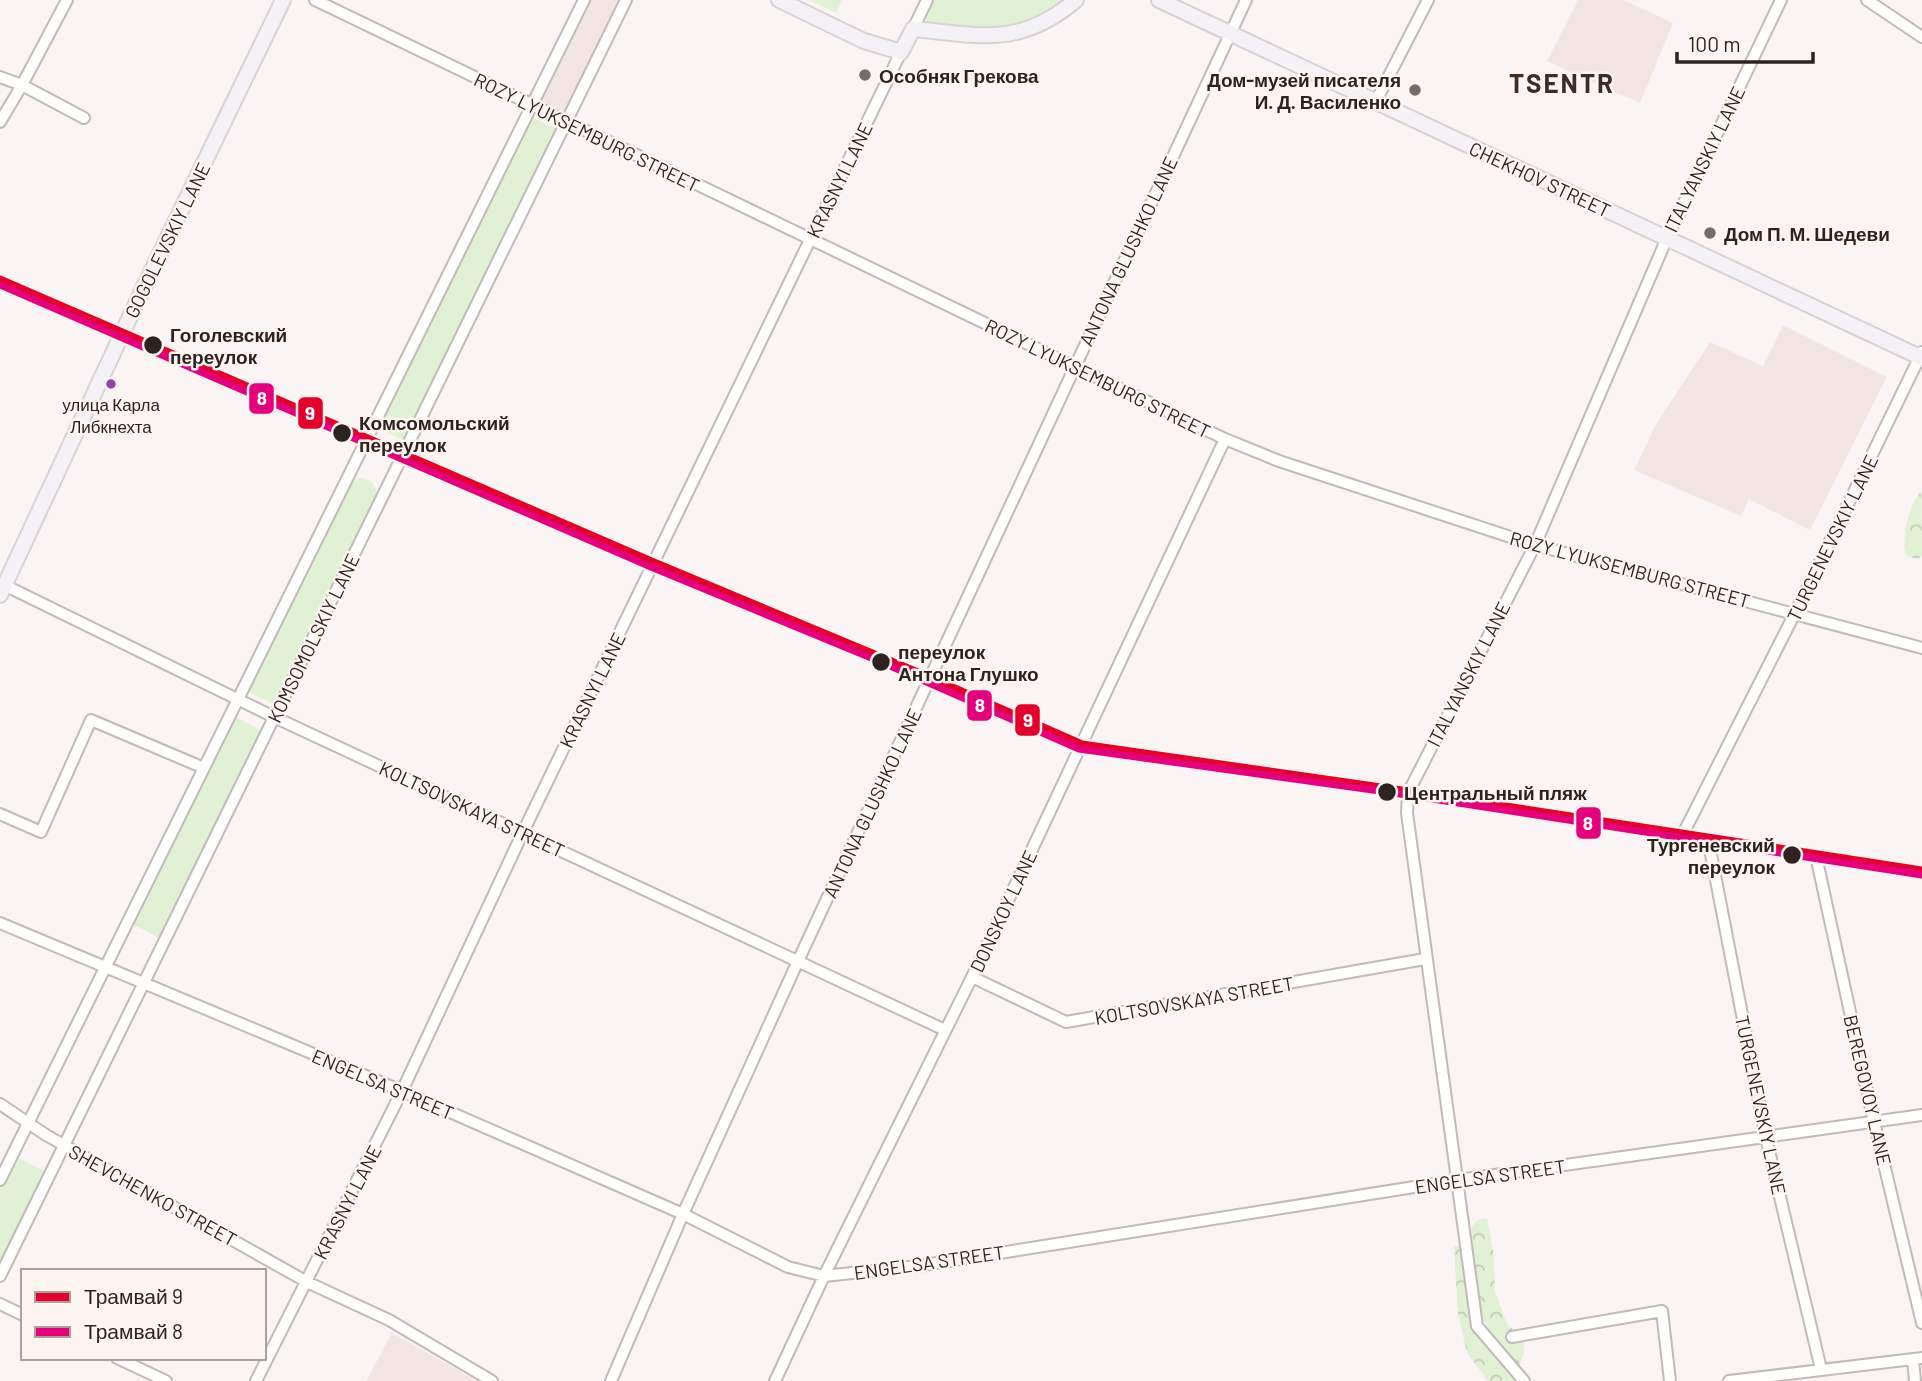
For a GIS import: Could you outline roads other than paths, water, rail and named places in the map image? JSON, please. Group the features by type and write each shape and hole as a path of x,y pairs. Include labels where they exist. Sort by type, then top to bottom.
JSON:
{"main road":[{"name":"GOGOLEVSKIY LANE","path":"2,588 283,0"},
{"path":"779,0 864,41 901,52"},
{"path":"912,29 966,36 1010,34 1043,23 1063,12 1076,0"},
{"name":"CHEKHOV STREET","path":"1158,0 1921,356"},
{"name":"KRASNYI LANE","path":"901,52 912,29"}],"street":[{"path":"0,122 67,0"},
{"name":"ROZY LYUKSEMBURG STREET","path":"315,0 1225,439 1279,461 1535,544 1922,649"},
{"name":"KOMSOMOLSKIY LANE","path":"0,1180 584,0"},
{"name":"KOMSOMOLSKIY LANE","path":"0,1276 626,0"},
{"name":"KRASNYI LANE","path":"912,29 927,0"},
{"name":"ANTONA GLUSHKO LANE","path":"611,1381 683,1214 798,961 1246,0"},
{"path":"1376,101 1428,0"},
{"name":"ITALYANSKIY LANE","path":"1524,1381 1477,1326 1425,959 1407,813 1408,793 1535,544 1667,238 1781,0"},
{"path":"1867,0 1922,37"},
{"name":"KRASNYI LANE","path":"256,1381 402,1091 523,832 901,52"},
{"path":"0,77 22,85 84,118"},
{"path":"0,282 653,565 1080,746 1683,834 1922,872"},
{"name":"TURGENEVSKIY LANE","path":"1683,834 1795,614 1921,356"},
{"name":"DONSKOY LANE","path":"775,1381 972,977 1225,439"},
{"name":"KOLTSOVSKAYA STREET","path":"2,588 945,1030"},
{"path":"0,814 41,832 90,720 204,768"},
{"name":"TURGENEVSKIY LANE","path":"1708,839 1766,1138 1821,1369"},
{"name":"BEREGOVOY LANE","path":"1816,856 1874,1122 1922,1323"},
{"name":"ENGELSA STREET","path":"0,923 402,1091 683,1214 788,1267 824,1276 918,1266 1458,1180 1922,1115"},
{"name":"KOLTSOVSKAYA STREET","path":"972,977 1066,1023 1425,959"},
{"name":"SHEVCHENKO STREET","path":"0,1104 64,1145 307,1282 389,1320 492,1381"},
{"path":"0,1304 21,1314"},
{"path":"1512,1337 1662,1311 1670,1381"},
{"path":"1729,1381 1918,1358 1915,1381"},
{"path":"121,1360 166,1381"}],"tram line":[{"name":"9","path":"0,279 1082,744 1922,870"},
{"name":"8","path":"0,285 1079,749 1387,792 1922,875"}],"place":[{"name":"Особняк Грекова","path":"865,75"},
{"name":"Дом-музей писателя И. Д. Василенко","path":"1415,90"},
{"name":"Дом П. М. Шедеви","path":"1710,233"},
{"name":"Гоголевский переулок","path":"153,345"},
{"name":"улица Карла Либкнехта","path":"111,384"},
{"name":"Комсомольский переулок","path":"342,433"},
{"name":"переулок Антона Глушко","path":"881,662"},
{"name":"Центральный пляж","path":"1387,792"},
{"name":"Тургеневский переулок","path":"1792,855"}],"district":[{"name":"TSENTR","path":"1562,82"}]}
